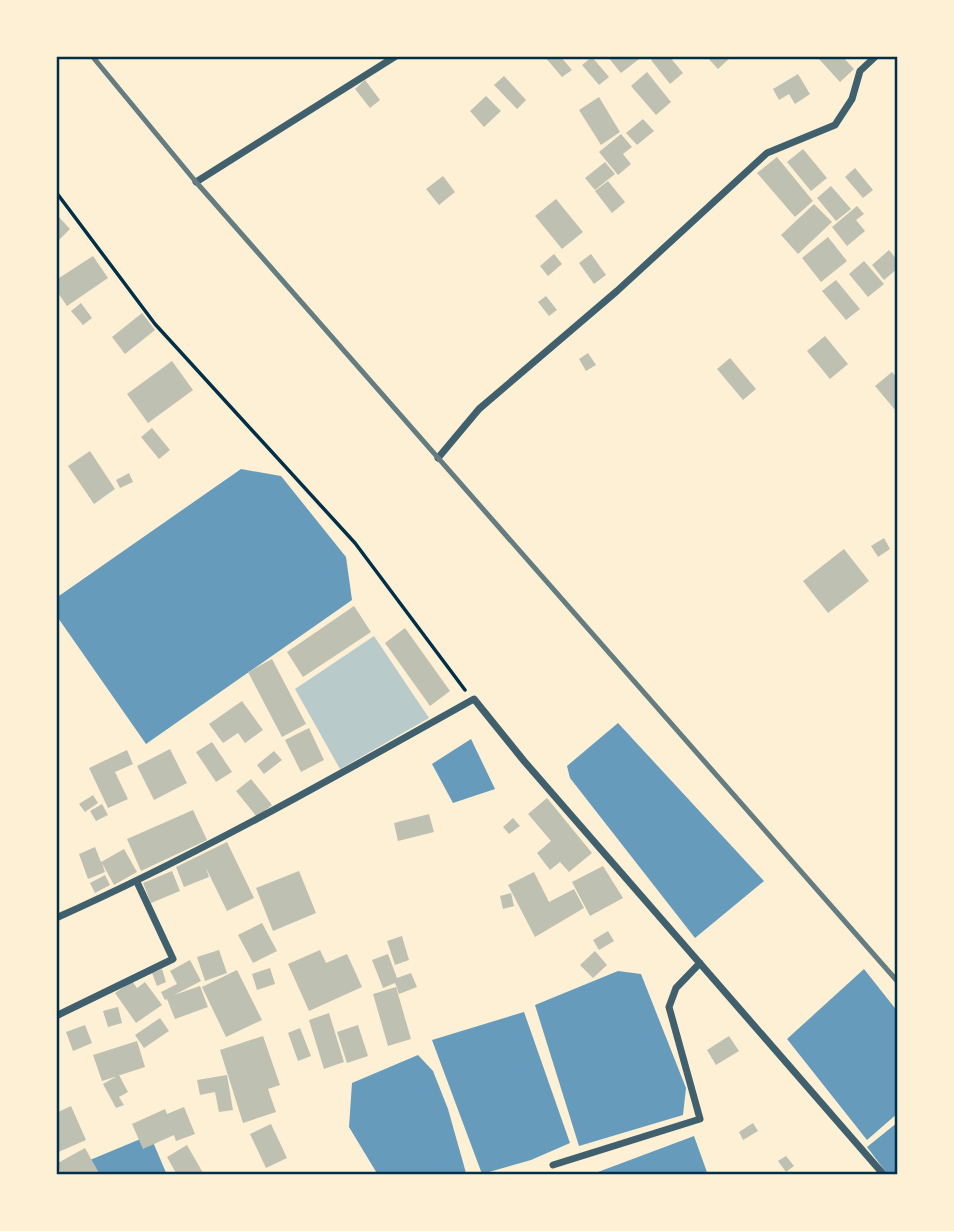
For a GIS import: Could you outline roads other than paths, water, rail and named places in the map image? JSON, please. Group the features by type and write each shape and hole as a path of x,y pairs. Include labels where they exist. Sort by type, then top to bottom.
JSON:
{"street":[{"path":"196,182 396,56"},
{"path":"438,458 479,409 617,291 768,153 835,125 852,99 860,72 876,56"},
{"path":"56,918 137,882 263,817 474,699 524,761 884,1175"},
{"path":"56,1016 173,959 137,882"},
{"path":"553,1165 701,1119 669,1007 676,988 700,964"}],"water":[{"path":"241,469 281,476 346,557 352,600 146,744 56,615 56,598"},
{"path":"618,723 764,881 695,938 570,778 567,766"},
{"path":"471,739 495,789 453,803 432,764"},
{"path":"864,969 898,1012 898,1113 867,1140 787,1039"},
{"path":"618,971 641,974 686,1088 683,1115 579,1146 535,1005"},
{"path":"524,1012 570,1143 531,1160 482,1174 432,1040"},
{"path":"418,1055 433,1071 448,1109 466,1173 462,1175 378,1175 349,1127 352,1083"},
{"path":"898,1122 898,1175 888,1175 867,1147"},
{"path":"150,1135 167,1175 97,1175 90,1160"},
{"path":"694,1136 708,1175 590,1175"}],"railway":[{"path":"92,56 196,182 898,982"}]}
